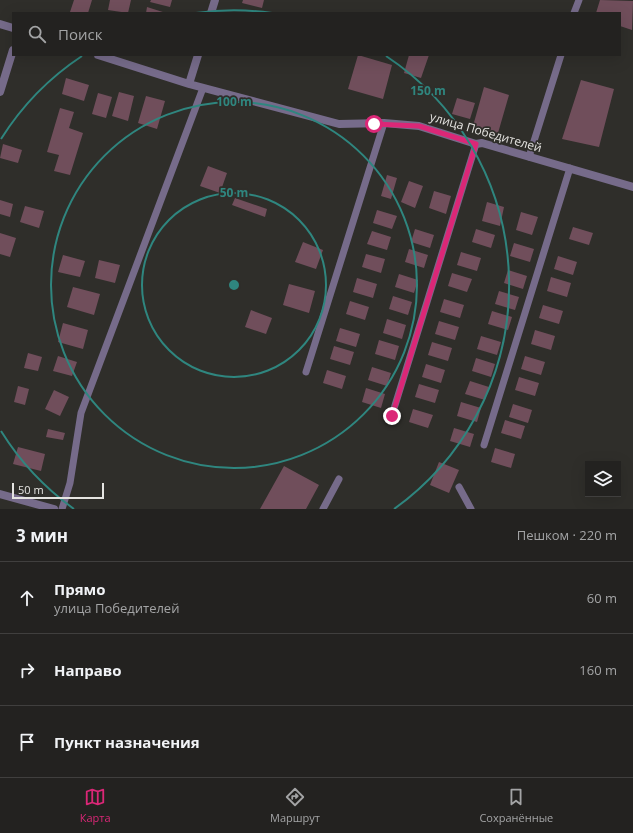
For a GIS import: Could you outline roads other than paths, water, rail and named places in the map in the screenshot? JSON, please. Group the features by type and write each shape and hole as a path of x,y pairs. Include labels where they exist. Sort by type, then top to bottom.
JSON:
{"street":[{"path":"211,12 215,0"},
{"path":"0,24 12,28"},
{"path":"0,92 12,53"},
{"name":"улица Победителей","path":"101,56 204,88 340,124 384,123 419,126 476,144 482,144 570,168 633,187"},
{"path":"190,84 198,56"},
{"path":"0,494 54,509"}],"lane":[{"path":"574,12 578,0"},
{"path":"529,157 561,56"},
{"path":"62,509 70,483 81,413 204,88"},
{"path":"306,372 384,123"},
{"path":"392,416 476,144"},
{"path":"484,446 570,168"},
{"path":"323,509 339,479"},
{"path":"460,487 471,509"}]}
